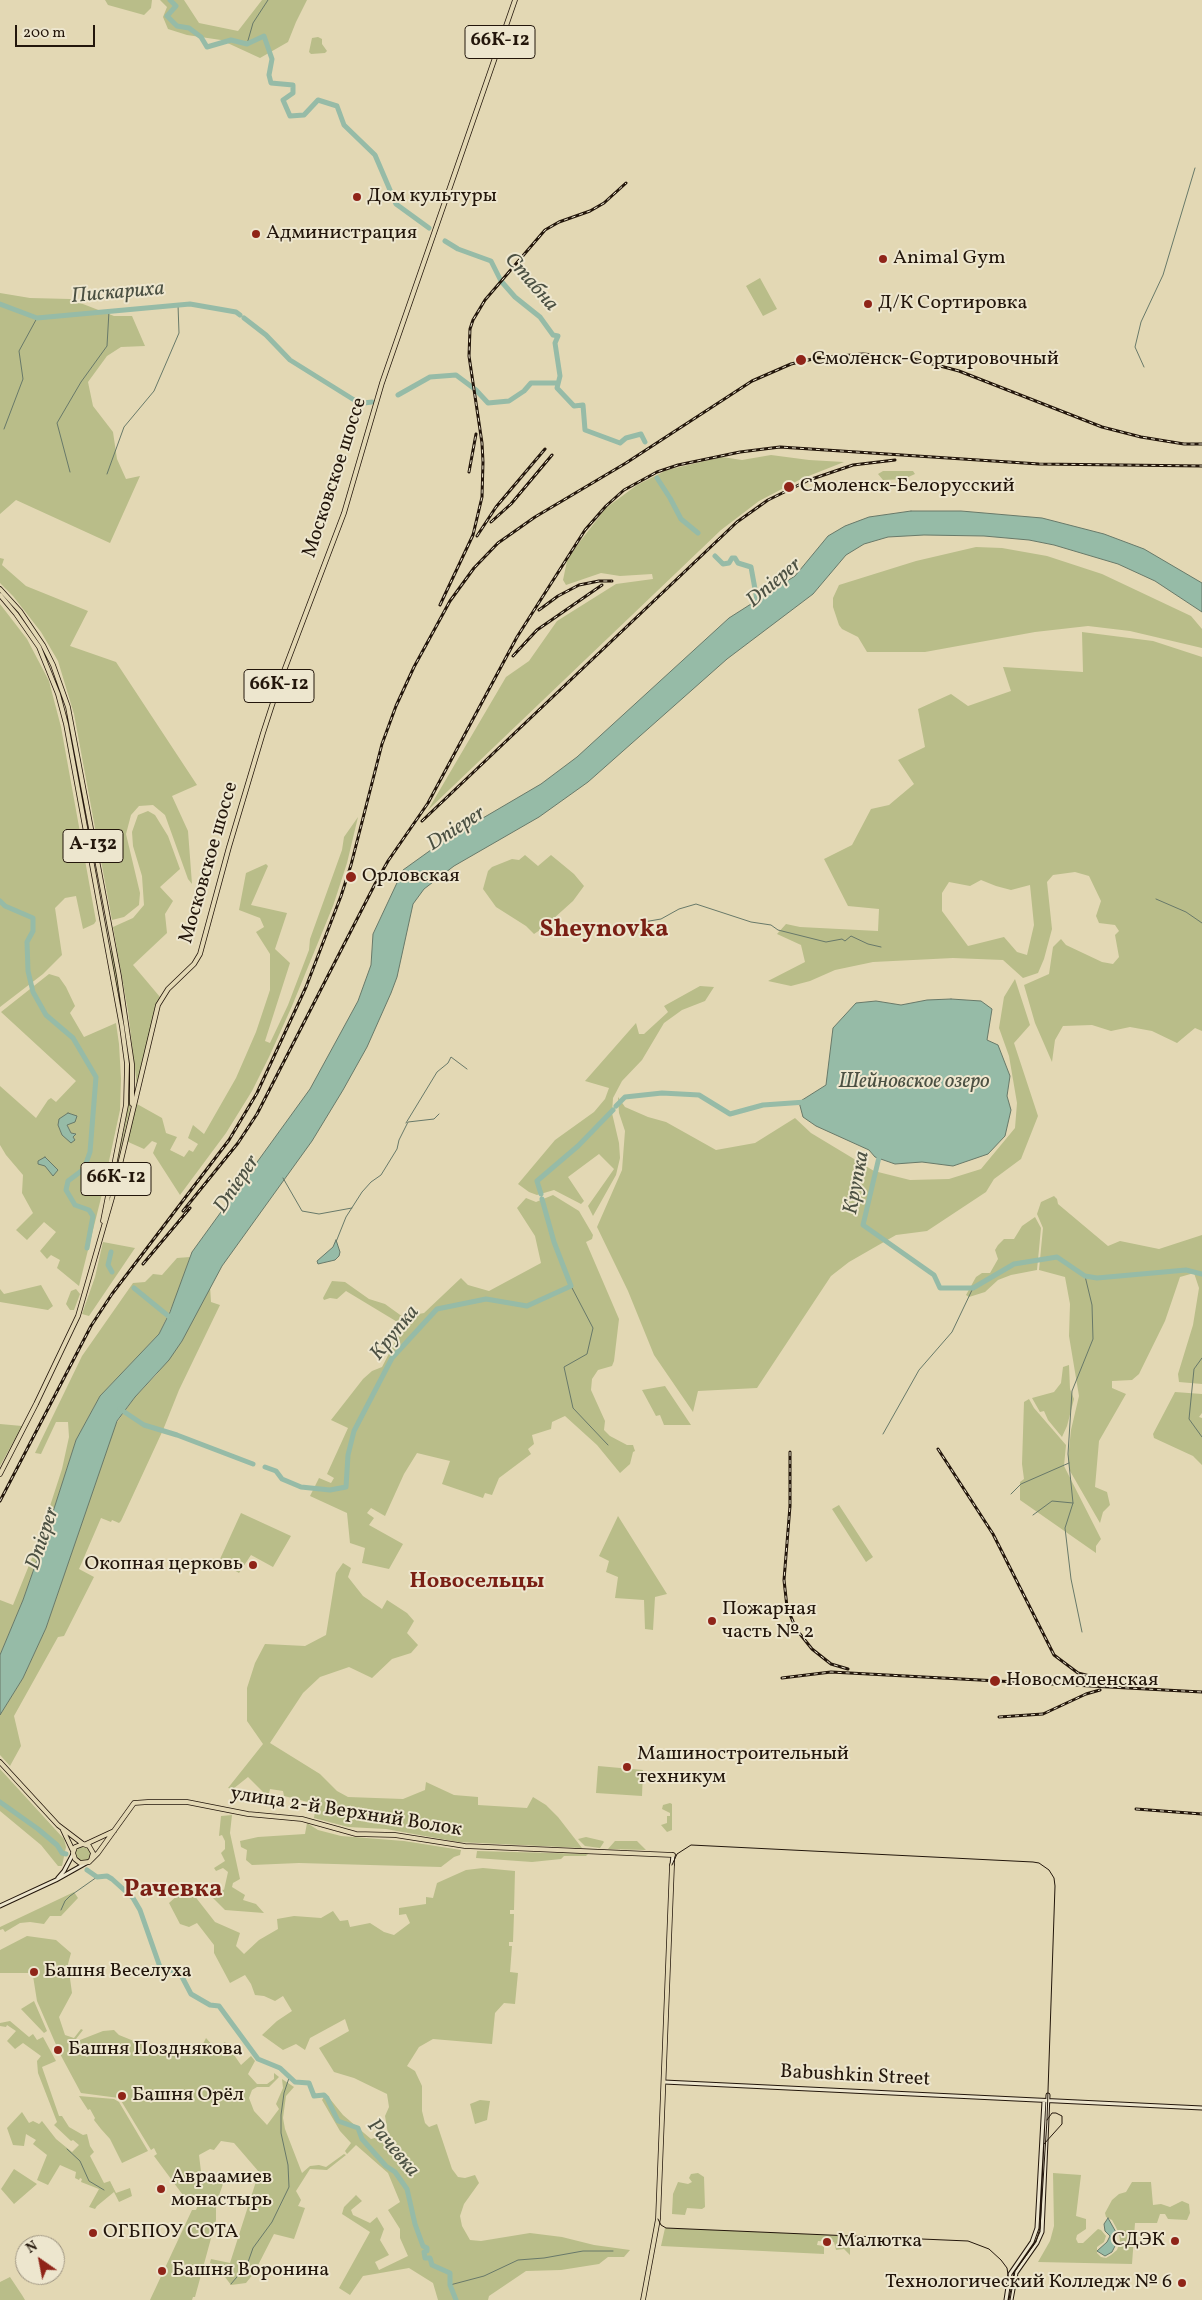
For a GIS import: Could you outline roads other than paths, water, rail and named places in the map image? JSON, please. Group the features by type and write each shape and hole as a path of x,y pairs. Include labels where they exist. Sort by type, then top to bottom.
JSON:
{"main road":[{"name":"Московское шоссе","path":"0,1474 72,1329 86,1291 158,1005 168,990 194,964 200,954 229,847 279,684 344,514 375,406 515,0"},
{"name":"А-132","path":"0,589 20,611 43,645 53,665 68,707 119,976 131,1052 134,1078 130,1121"},
{"name":"А-132","path":"0,595 39,647 58,694 122,1027 127,1064 126,1105 105,1207 101,1236"},
{"path":"0,1478 6,1464"},
{"path":"0,1762 58,1824 92,1851 90,1861"},
{"name":"улица 2-й Верхний Волок","path":"116,1830 134,1804 187,1802 248,1814 302,1819 356,1834 394,1835 465,1846 673,1855"},
{"path":"58,1824 68,1839 78,1862 90,1861"},
{"path":"56,1880 64,1871 75,1847 116,1830"},
{"path":"0,1906 56,1880 90,1861 116,1830"},
{"path":"643,2300 658,2219 673,1855"},
{"name":"Babushkin Street","path":"664,2082 1202,2108"},
{"path":"1012,2300 1016,2273 1037,2243 1042,2232 1048,2095"},
{"path":"1006,2300 1010,2274 1032,2242 1037,2228 1044,2101"}],"water":[{"path":"911,511 961,511 1042,518 1104,534 1144,549 1202,583 1202,612 1155,581 1118,564 1054,545 1029,540 984,536 924,535 888,537 864,544 846,555 813,594 727,659 588,782 539,817 454,866 424,889 413,904 397,977 391,993 367,1047 343,1090 312,1141 222,1266 182,1341 169,1360 135,1397 117,1421 46,1628 23,1678 0,1715 0,1655 23,1600 76,1440 100,1396 159,1334 170,1312 192,1252 310,1089 358,1001 371,965 373,934 403,870 442,842 541,784 577,757 729,618 795,576 828,536 845,526 869,517"},
{"name":"Шейновское озеро","path":"927,1000 981,1001 992,1009 987,1040 998,1045 1010,1076 1007,1096 1011,1110 1005,1136 988,1154 953,1166 922,1162 895,1164 875,1157 869,1150 816,1126 803,1117 799,1102 826,1085 833,1028 856,1003 876,1001 901,1005"},
{"path":"68,1113 77,1116 75,1122 67,1125 71,1133 76,1134 73,1137 75,1140 71,1143 62,1135 58,1125 59,1119"},
{"path":"45,1157 58,1170 53,1176 45,1166 38,1164 38,1161"},
{"path":"336,1240 340,1252 339,1256 335,1260 318,1264 317,1261 333,1247"},
{"path":"1108,2218 1117,2234 1114,2238 1116,2244 1112,2252 1105,2256 1097,2251 1107,2242 1110,2236 1105,2231 1104,2224"}],"waterway":[{"name":"Стабна","path":"170,0 176,6 167,16 177,26 189,28 201,37 207,47 231,40 247,44 264,36 272,59 269,75 271,83 293,85 293,93 283,100 290,116 304,115 318,100 337,106 344,125 375,155 396,204 429,228"},
{"path":"247,44 253,23 268,0"},
{"path":"1144,367 1135,347 1141,322 1163,275 1195,168"},
{"name":"Стабна","path":"445,241 458,249 491,261 501,281 515,297 540,317 553,335 558,336 555,343 560,376 557,388 574,406 583,405 585,430 620,443 626,438 641,434 645,442"},
{"name":"Пискариха","path":"0,304 37,318 190,304 236,312 240,315"},
{"path":"107,474 124,427 154,391 179,333 178,305"},
{"path":"70,472 57,423 81,382 107,346 109,311"},
{"path":"4,429 23,379 19,351 37,318"},
{"name":"Пискариха","path":"244,318 266,335 290,360 359,403"},
{"name":"Пискариха","path":"398,395 430,377 456,375 476,390 488,403 509,401 524,391 531,383 558,383"},
{"name":"Пискариха","path":"364,403 372,402"},
{"name":"Стабна","path":"657,478 681,519 698,533"},
{"name":"Стабна","path":"715,556 723,564 729,563 732,558 735,558 738,563 751,567 757,600 761,602"},
{"path":"1156,899 1186,912 1202,923"},
{"path":"0,901 5,906 33,918 33,931 27,942 28,971 33,992 46,1015 73,1038 96,1077 90,1152 84,1169 68,1181 66,1190 75,1205 89,1210 93,1216 87,1248"},
{"path":"632,924 661,919 679,909 696,904 751,922 771,925 778,930 826,942 842,939 845,941 851,936 868,944 881,947"},
{"path":"406,1123 437,1072 448,1063 451,1057 467,1069"},
{"name":"Крупка","path":"616,1106 625,1097 662,1093 699,1095 730,1114 763,1105 806,1102"},
{"name":"Крупка","path":"541,1194 537,1181 578,1146 613,1110"},
{"path":"336,1242 346,1217 362,1192 381,1175 397,1149 399,1140 408,1122 434,1119 439,1114"},
{"name":"Крупка","path":"880,1153 863,1225 934,1275 940,1288 973,1288 1014,1264 1057,1257 1085,1276 1097,1278 1186,1270 1202,1274"},
{"path":"283,1178 302,1211 319,1214 352,1208"},
{"name":"Крупка","path":"265,1467 276,1471 282,1479 301,1487 330,1490 346,1487 348,1455 354,1431 392,1358 437,1309 486,1299 527,1306 571,1286 554,1242 542,1199"},
{"path":"111,1252 108,1265 112,1272"},
{"path":"1082,1632 1071,1579 1065,1528 1073,1503 1068,1454 1072,1391 1093,1339 1092,1305 1085,1276"},
{"path":"571,1286 593,1328 587,1354 564,1367 573,1408 608,1445"},
{"path":"134,1288 172,1319"},
{"path":"883,1434 919,1370 952,1332 973,1288"},
{"path":"1202,1358 1194,1369 1189,1419 1202,1437"},
{"name":"Крупка","path":"120,1409 144,1425 177,1435 253,1464"},
{"path":"1011,1494 1021,1484 1069,1463"},
{"path":"1033,1515 1052,1501 1073,1503"},
{"name":"Рачевка","path":"0,1802 38,1829 57,1845 62,1853 66,1854"},
{"name":"Рачевка","path":"87,1870 97,1877 107,1876 112,1879 133,1898 140,1910 160,1967 180,1973 191,1994 210,2005 219,2006 258,2059 280,2068 295,2082 309,2083 314,2096 324,2095 327,2098 338,2121 358,2128 362,2139 386,2166 395,2172 407,2189 415,2224 423,2246 427,2248 427,2251 424,2252 425,2258 430,2258 432,2265 450,2273 450,2285 456,2300"},
{"path":"61,1910 65,1901 70,1896 97,1877"},
{"path":"231,2284 247,2265 253,2248 272,2222 289,2187 288,2165 281,2133 284,2093 289,2078"},
{"path":"67,2149 80,2161 89,2181 104,2190"},
{"path":"450,2285 484,2276 518,2260 544,2258 583,2251 613,2251"}],"tram line":[{"path":"672,1865 677,1854 691,1845 1033,1862 1039,1863 1049,1870 1054,1878 1055,1886 1047,2120 1040,2228 1036,2242 1015,2271 1010,2300"},
{"path":"1044,2144 1062,2124 1062,2116 1052,2113 1047,2120"},
{"path":"658,2219 661,2225 666,2228 968,2241 989,2249 1001,2260 1007,2268 1009,2281"}],"railway":[{"path":"440,605 473,535 482,497 482,443 469,356 470,329 473,320 485,300 545,230 604,203 626,183"},
{"path":"0,1501 91,1326 112,1294 229,1140 257,1093 306,987 341,896 351,865 382,744 396,706 414,667 450,601 474,568 498,543 535,517 626,463 752,381 791,364 817,358 863,354 914,359 959,371 1102,427 1141,437 1184,444 1202,444"},
{"path":"469,472 476,434"},
{"path":"183,1211 238,1143 257,1114 375,884 388,861 428,803 517,637 585,530 606,506 624,490 657,472 678,465 740,452 780,447 1039,464 1202,466"},
{"path":"477,536 496,507 545,449"},
{"path":"491,522 511,504 552,455"},
{"path":"422,821 737,522 768,500 809,480 853,465 895,460"},
{"path":"539,610 558,596 579,585 599,581 612,581"},
{"path":"513,656 537,630 602,585"},
{"path":"143,1264 190,1208"},
{"path":"938,1449 993,1534 1054,1655 1078,1673 1109,1681"},
{"path":"790,1452 790,1506 784,1580 787,1607 796,1629 812,1649 831,1664 848,1669"},
{"path":"782,1678 831,1672 1202,1692"},
{"path":"999,1717 1043,1714 1086,1694 1100,1690"},
{"path":"1136,1809 1202,1814"}],"place":[{"name":"Дом культуры","path":"357,197"},
{"name":"Администрация","path":"256,234"},
{"name":"Animal Gym","path":"883,259"},
{"name":"Д/К Сортировка","path":"868,304"},
{"name":"Смоленск-Сортировочный","path":"801,360"},
{"name":"Смоленск-Белорусский","path":"789,487"},
{"name":"Орловская","path":"351,877"},
{"name":"Окопная церковь","path":"253,1565"},
{"name":"Пожарная часть № 2","path":"712,1621"},
{"name":"Новосмоленская","path":"995,1681"},
{"name":"Машиностроительный техникум","path":"627,1767"},
{"name":"Башня Веселуха","path":"34,1972"},
{"name":"Башня Позднякова","path":"58,2050"},
{"name":"Башня Орёл","path":"122,2096"},
{"name":"Авраамиев монастырь","path":"161,2189"},
{"name":"ОГБПОУ СОТА","path":"93,2233"},
{"name":"СДЭК","path":"1175,2241"},
{"name":"Малютка","path":"827,2242"},
{"name":"Башня Воронина","path":"162,2271"},
{"name":"Технологический Колледж № 6","path":"1182,2283"}],"district":[{"name":"Sheynovka","path":"604,931"},
{"name":"Новосельцы","path":"477,1583"},
{"name":"Рачевка","path":"173,1891"}],"water label":[{"name":"Dnieper","path":"775,584"},
{"name":"Dnieper","path":"457,830"},
{"name":"Dnieper","path":"238,1185"},
{"name":"Dnieper","path":"44,1539"}]}
